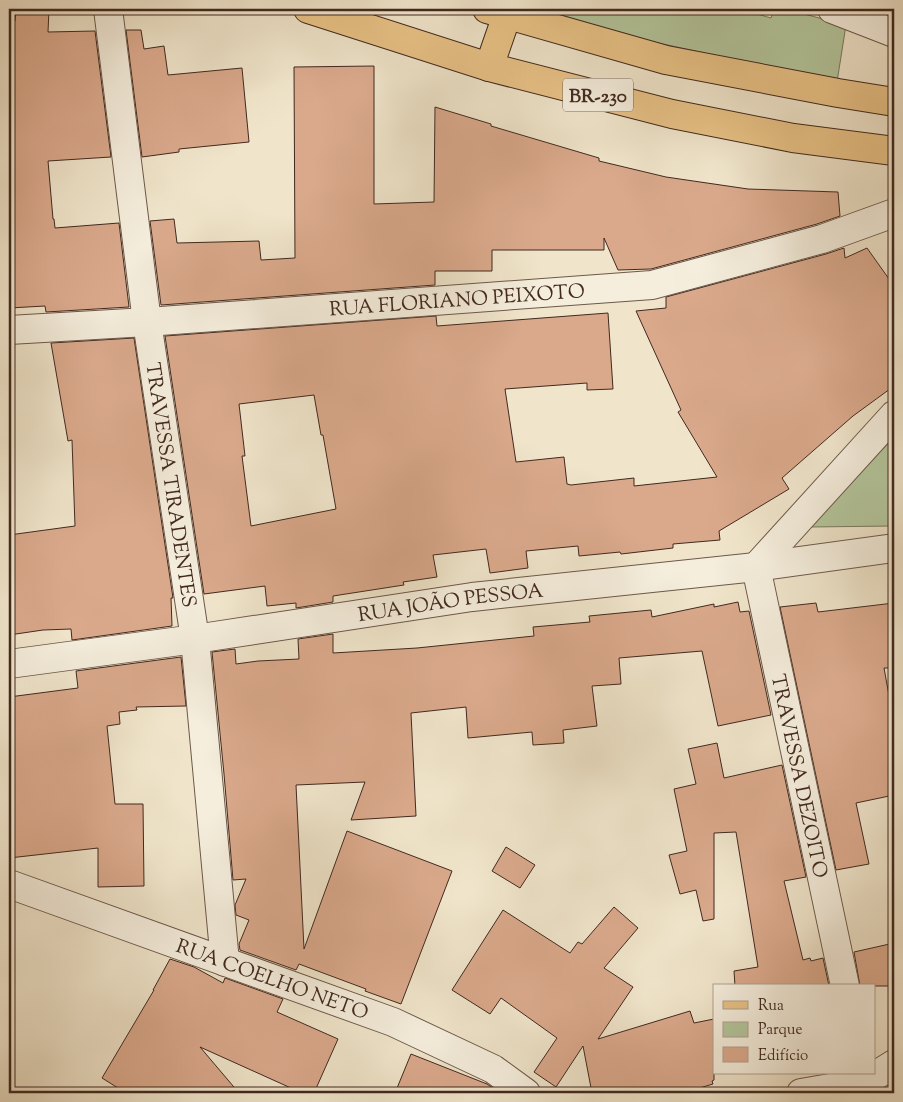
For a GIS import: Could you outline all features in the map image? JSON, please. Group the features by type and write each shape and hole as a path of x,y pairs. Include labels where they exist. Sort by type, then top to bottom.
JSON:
{"main road":[{"name":"BR-230","path":"308,9 489,67 672,114 793,138 894,151"},
{"name":"BR-230","path":"497,12 666,60 894,102"},
{"path":"489,67 497,12"}],"street":[{"name":"TRAVESSA TIRADENTES","path":"108,9 146,322 195,639 225,962"},
{"path":"832,9 894,32"},
{"name":"RUA FLORIANO PEIXOTO","path":"9,330 146,322 652,285 822,239 894,213"},
{"path":"756,567 894,415"},
{"name":"RUA JOÃO PESSOA","path":"9,664 195,639 472,597 756,567 894,548"},
{"name":"TRAVESSA DEZOITO","path":"756,567 844,984"},
{"name":"RUA COELHO NETO","path":"9,884 393,1022 493,1069 526,1093"},
{"path":"876,1072 894,1064"},
{"path":"802,1093 864,1077 894,1088"}],"green space":[{"path":"535,9 740,9 771,18 774,9 785,9 846,25 837,82 654,42"},
{"path":"894,437 894,526 810,527"}],"building":[{"path":"16,9 49,9 48,32 95,31 111,157 48,161 53,219 55,228 119,223 129,307 46,312 45,306 9,308 9,273 12,272 9,221 9,20 15,21"},
{"path":"126,30 141,30 144,49 164,46 168,75 242,68 249,142 179,149 179,152 142,157"},
{"path":"374,66 374,204 434,202 435,107 491,124 491,126 599,158 599,161 666,177 748,189 838,192 840,216 651,269 618,270 604,238 604,250 492,250 492,271 435,271 435,285 161,305 150,221 174,219 177,243 259,241 261,260 295,258 294,67"},
{"path":"844,248 845,258 867,248 894,286 894,386 853,416 782,478 789,489 719,531 720,540 673,544 673,548 621,554 620,552 579,556 578,546 526,551 528,568 490,573 486,549 433,555 437,577 403,582 404,585 333,596 333,602 296,608 296,603 267,606 265,586 204,594 165,336 436,316 437,326 608,313 613,389 587,390 587,383 505,389 516,462 564,457 567,484 571,485 634,478 634,486 717,477 678,412 681,410 636,311 666,308 666,297","holes":["314,395 321,435 323,435 336,509 251,526 242,456 245,456 239,404"]},
{"path":"134,338 173,598 171,598 172,626 72,640 71,629 43,630 9,635 9,535 75,526 72,440 68,441 51,343"},
{"path":"738,602 740,612 749,611 771,715 718,726 702,651 619,658 621,684 592,686 597,726 563,730 564,743 533,745 532,732 468,738 466,707 411,713 416,816 351,820 365,782 296,785 304,949 347,831 452,871 401,1004 299,964 296,970 240,950 239,944 249,920 236,915 235,905 246,879 233,880 212,652 235,649 236,664 299,659 298,639 333,634 333,653 417,648 534,636 533,627 590,622 589,616 651,610 652,617 714,604 714,607"},
{"path":"816,603 818,612 894,603 894,668 884,668 894,723 894,795 856,803 869,864 836,870 780,607"},
{"path":"181,657 186,706 136,707 137,710 119,712 120,724 107,726 115,804 143,804 144,886 98,887 98,848 9,858 9,697 78,688 76,671"},
{"path":"717,743 724,778 782,765 806,877 784,881 803,960 810,958 811,961 823,958 829,984 735,984 734,971 758,967 736,832 714,833 714,919 703,921 696,890 680,894 669,855 687,851 674,789 696,784 688,749"},
{"path":"506,847 535,865 520,888 492,871"},
{"path":"614,907 638,928 604,968 633,987 598,1039 690,1011 694,1023 713,1019 713,1084 683,1093 592,1093 583,1046 556,1087 534,1072 557,1038 501,998 490,1014 452,990 503,910 570,953 578,942 582,944"},
{"path":"894,943 894,986 860,984 854,952"},
{"path":"170,959 194,967 223,983 225,978 283,999 277,1012 338,1039 314,1093 302,1093 200,1047 239,1093 126,1093 102,1078"},
{"path":"411,1054 487,1084 500,1093 395,1093"}]}
